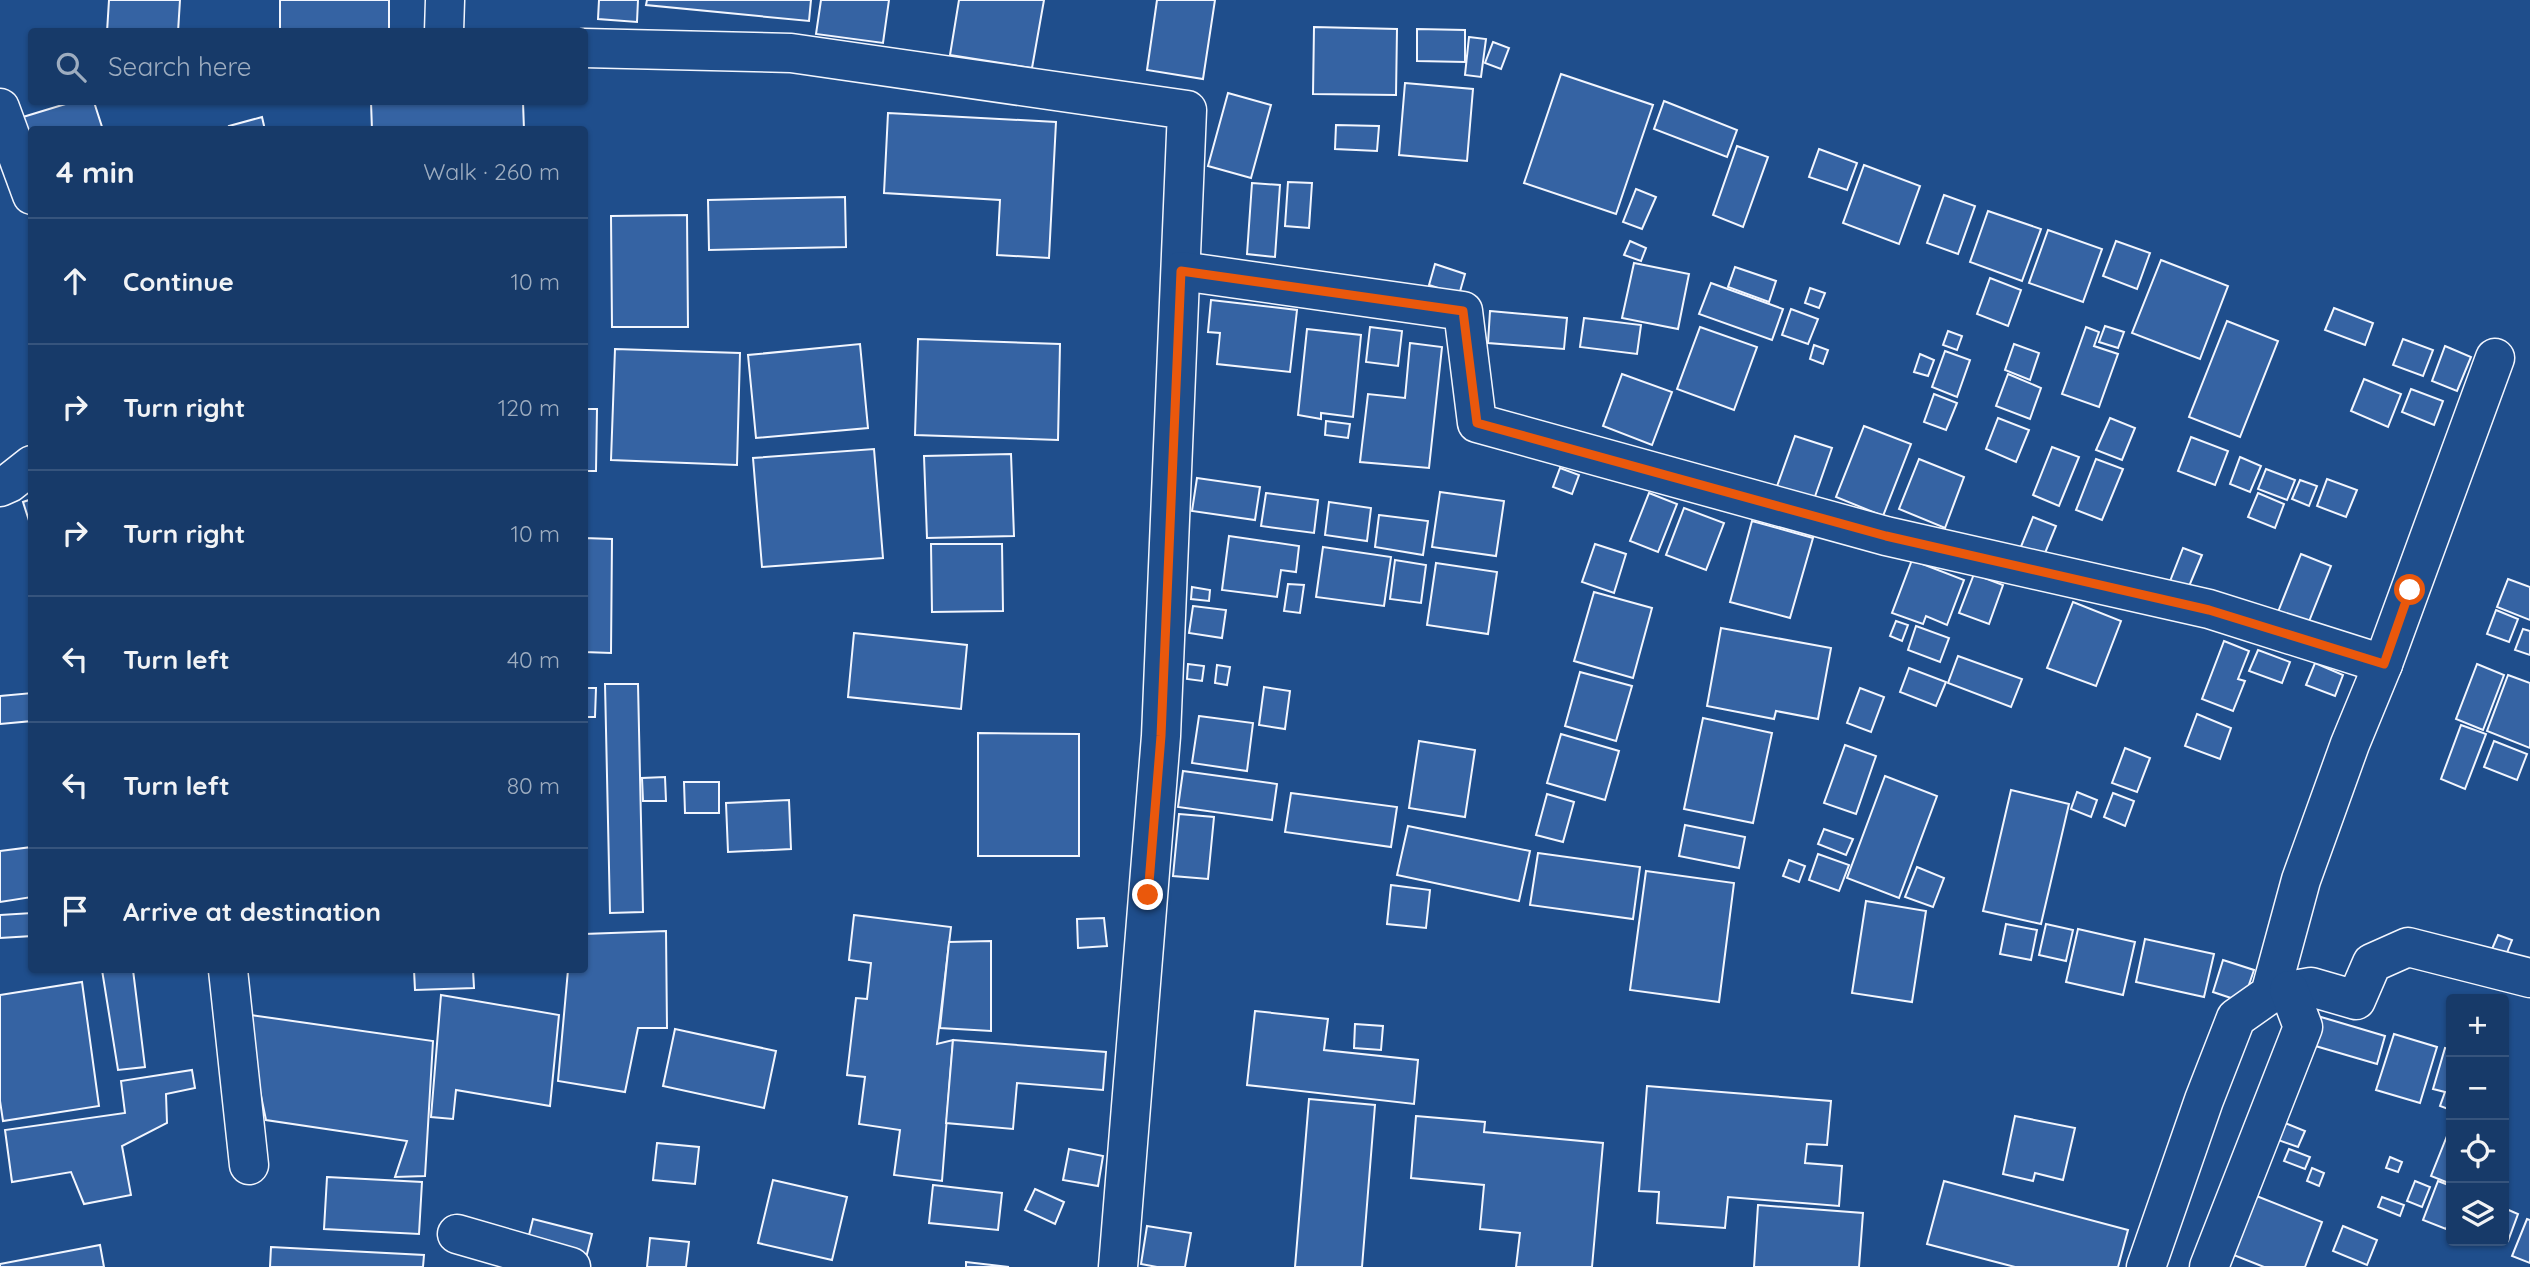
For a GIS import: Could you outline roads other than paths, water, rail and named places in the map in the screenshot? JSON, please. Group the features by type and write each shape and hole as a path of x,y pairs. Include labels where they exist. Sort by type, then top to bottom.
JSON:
{"street":[{"path":"444,28 445,0"},
{"path":"588,48 790,53 1186,110 1161,736 1118,1267"},
{"path":"0,108 28,184"},
{"path":"1181,271 1463,311 1477,423 1886,536 2209,610 2384,664"},
{"path":"2209,1267 2302,1027 2279,992 2301,880 2350,744 2384,664 2495,358"},
{"path":"0,487 28,468"},
{"path":"2146,1267 2204,1100 2236,1018 2279,992 2311,987 2356,1000 2372,963 2408,947 2530,978"},
{"path":"228,973 249,1165"},
{"path":"457,1234 571,1267"}]}
